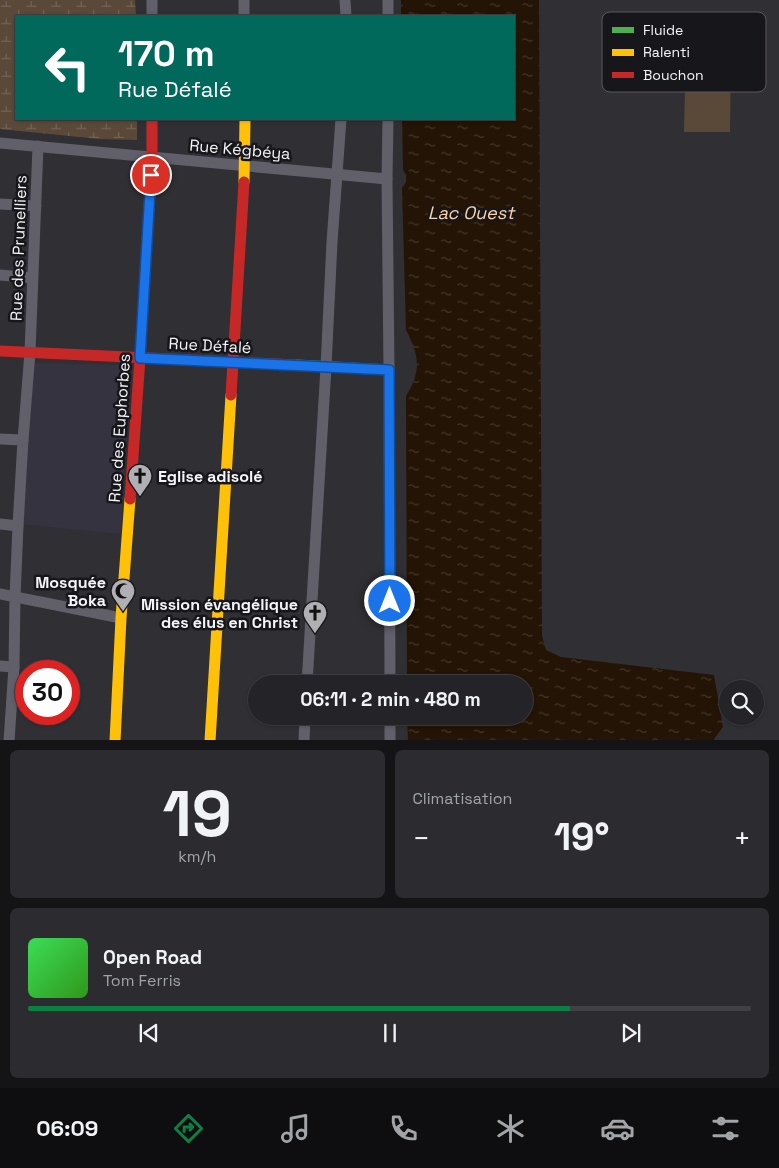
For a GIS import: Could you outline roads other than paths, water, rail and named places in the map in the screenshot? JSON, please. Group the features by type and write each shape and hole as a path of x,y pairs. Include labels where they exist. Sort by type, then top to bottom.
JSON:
{"street":[{"path":"152,0 152,15"},
{"path":"244,0 244,15"},
{"path":"345,0 346,15"},
{"path":"388,0 388,15"},
{"name":"Rue des Euphorbes","path":"115,740 121,618 140,358 152,157 152,120"},
{"path":"210,740 245,166 245,120"},
{"path":"308,675 332,242 341,120"},
{"path":"388,120 390,675"},
{"name":"Rue Kégbéya","path":"0,143 387,179"},
{"name":"Rue des Prunelliers","path":"9,740 14,667 18,526 30,352 38,146"},
{"path":"0,204 36,206"},
{"path":"0,275 32,278"},
{"name":"Rue Défalé","path":"0,351 389,370"},
{"path":"0,439 23,440"},
{"path":"0,524 18,526"},
{"path":"0,594 121,618"},
{"path":"0,666 14,667"},
{"path":"304,740 305,725"},
{"path":"390,725 390,740"}],"water":[{"name":"Lac Ouest","path":"401,0 539,0 542,636 546,650 561,657 714,675 719,704 719,725 723,725 723,727 714,740 408,740 407,725 533,725 533,675 407,675 406,396 415,379 417,363 414,347 406,330 402,188 406,182 406,175 403,170 402,120 515,120 515,15 401,15"}],"place":[{"name":"Eglise adisolé","path":"140,497"},
{"name":"Mosquée Boka","path":"123,612"},
{"name":"Mission évangélique des élus en Christ","path":"315,634"}]}
